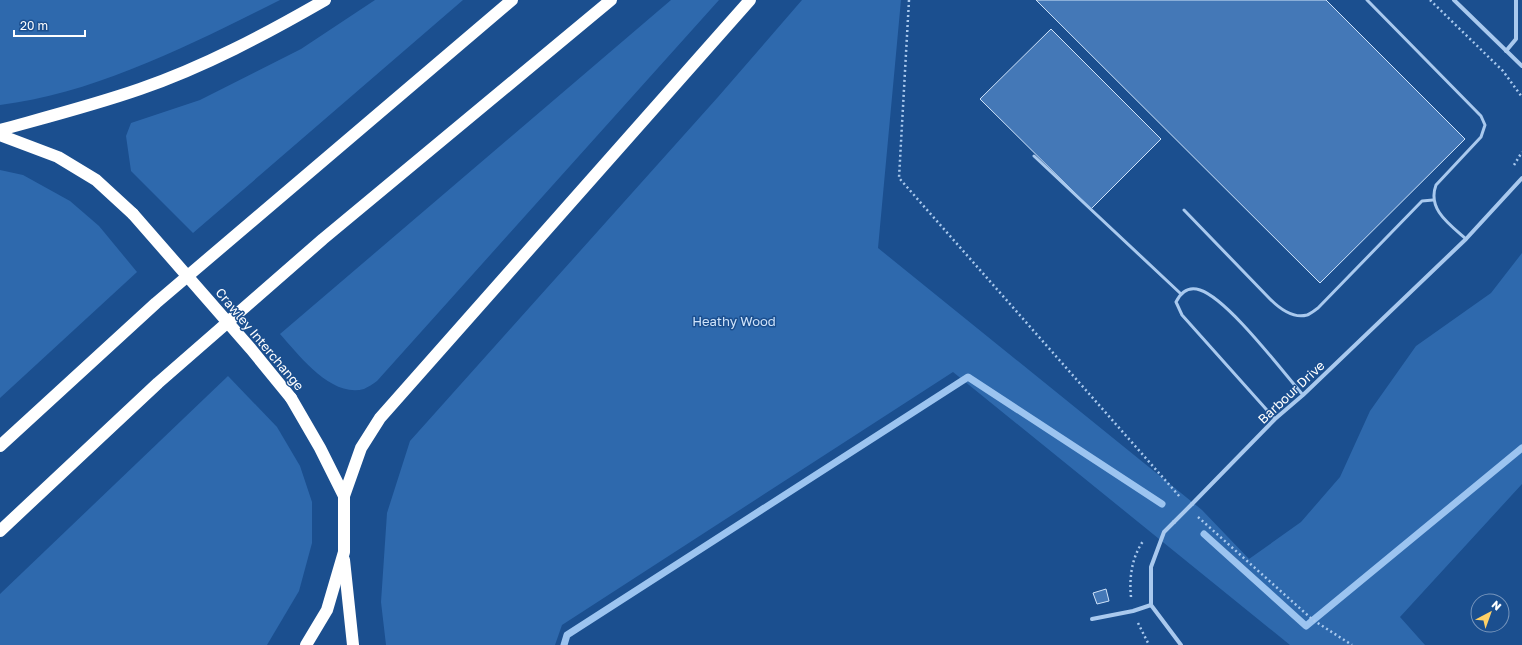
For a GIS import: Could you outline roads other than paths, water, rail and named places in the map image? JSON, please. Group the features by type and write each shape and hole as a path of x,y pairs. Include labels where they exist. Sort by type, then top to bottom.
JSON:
{"highway":[{"path":"0,130 140,89 200,65 267,32 325,0"},
{"path":"0,446 156,303 512,0"},
{"path":"0,531 158,383 317,244 611,0"},
{"path":"344,496 361,448 380,418 750,0"},
{"name":"Crawley Interchange","path":"0,135 58,157 96,180 133,214 246,343 291,398 320,448 344,496 344,552 327,610 306,645"},
{"path":"344,552 353,645"}],"street":[{"path":"1454,0 1522,66"},
{"path":"1506,50 1516,39 1516,0"},
{"name":"Barbour Drive","path":"1151,605 1151,567 1164,532 1275,419 1304,395 1466,239 1522,178"},
{"path":"1092,619 1133,611 1151,605 1181,645"}],"lane":[{"path":"1367,0 1481,116 1485,125 1481,137 1436,185 1433,194 1433,200 1440,215 1466,239"},
{"path":"1034,156 1180,294"},
{"path":"1184,210 1270,299 1284,311 1297,315 1307,315 1318,308 1422,201 1433,200"},
{"path":"1275,419 1182,315 1176,302 1180,294 1190,289 1201,290 1214,298 1249,332 1304,395"}],"waterway":[{"path":"564,645 567,635 968,377 1162,504"},
{"path":"1204,534 1306,626 1522,448"}],"park label":[{"name":"Heathy Wood","path":"734,321"}]}
